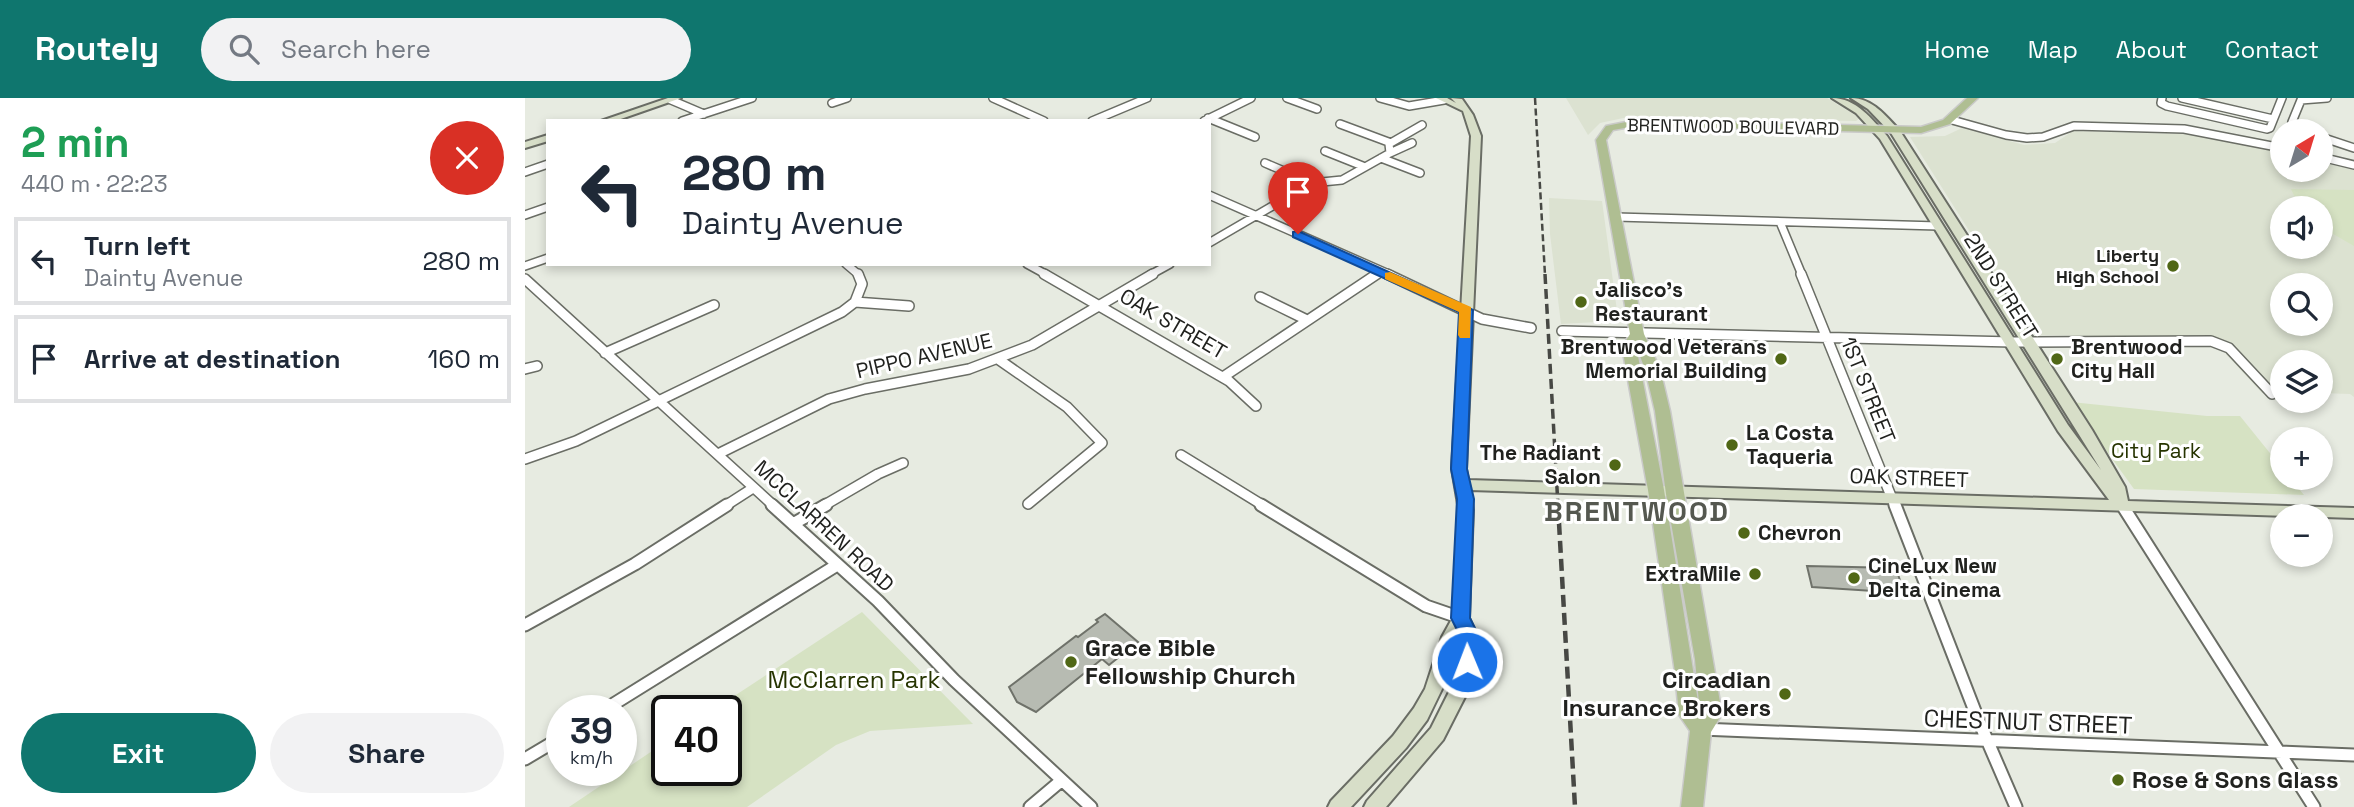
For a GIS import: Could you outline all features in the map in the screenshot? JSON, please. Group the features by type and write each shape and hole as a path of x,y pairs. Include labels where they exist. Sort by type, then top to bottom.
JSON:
{"main road":[{"path":"1952,120 1973,98"},
{"name":"BRENTWOOD BOULEVARD","path":"1701,729 1689,715 1665,490 1659,399 1646,348 1637,334 1601,140 1610,128 1636,123 1895,131 1930,129 1952,120"},
{"path":"1692,807 1701,729"}],"street":[{"path":"688,119 752,98"},
{"path":"832,103 847,98"},
{"path":"993,98 1040,119"},
{"path":"1098,119 1147,98"},
{"path":"1208,119 1251,98"},
{"path":"1287,98 1317,109"},
{"path":"1380,98 1409,106 1442,99 1465,111"},
{"path":"1374,807 1437,734 1462,685 1471,640 1461,618 1466,510 1459,469 1476,136 1473,122 1462,102 1455,98"},
{"name":"2ND STREET","path":"1836,98 1859,111 1878,130 2063,428 2122,505 2314,807"},
{"name":"2ND STREET","path":"1855,98 1871,107 1895,131 2086,432 2118,487 2122,505"},
{"path":"2162,98 2161,103 2167,106 2270,128"},
{"path":"2182,98 2270,119"},
{"path":"2293,119 2301,100 2327,98"},
{"path":"611,119 674,99 704,114"},
{"path":"2273,119 2280,99"},
{"path":"1952,120 2026,138 2045,137 2058,129 2074,126 2184,128 2270,146"},
{"path":"1211,122 1255,137"},
{"path":"1341,124 1391,143"},
{"path":"1389,153 1391,143 1422,125"},
{"path":"525,145 546,139"},
{"path":"2333,142 2354,148"},
{"path":"1211,242 1312,183 1342,180 1412,143"},
{"path":"1325,151 1365,167"},
{"path":"1381,158 1420,173"},
{"path":"2333,160 2354,165"},
{"path":"1265,163 1312,183"},
{"path":"525,172 546,165"},
{"path":"1211,196 1482,319 1531,328"},
{"path":"525,215 546,208"},
{"path":"1616,217 1938,226"},
{"name":"1ST STREET","path":"1780,222 2016,807"},
{"path":"1957,255 1974,269 1984,271"},
{"path":"525,266 546,259"},
{"path":"525,459 576,441 820,325 855,302 862,284 859,275 848,266"},
{"name":"OAK STREET","path":"1031,266 1223,377 1256,406"},
{"name":"PIPPO AVENUE","path":"718,454 829,399 865,389 969,369 1032,345 1167,266"},
{"path":"1223,377 1380,272"},
{"name":"MCCLARREN ROAD","path":"525,279 878,601 954,680 1091,807"},
{"path":"1260,297 1307,320"},
{"path":"855,302 909,306"},
{"path":"605,353 714,305"},
{"path":"1562,331 2012,342 2211,341 2229,348 2270,392"},
{"path":"997,359 1070,407 1103,443 1028,504"},
{"path":"525,369 537,366"},
{"path":"1181,455 1426,606 1461,618"},
{"path":"793,524 878,474 903,463"},
{"name":"OAK STREET","path":"1462,485 2354,513"},
{"path":"525,625 635,564 753,488"},
{"path":"628,695 837,565"},
{"path":"1338,807 1415,721 1437,679 1449,635 1461,618"},
{"name":"CHESTNUT STREET","path":"1701,729 1852,739 2354,755"},
{"path":"525,760 546,747"},
{"path":"1030,807 1062,780"}],"shaded area":[{"path":"1566,98 1827,98 1860,118 1856,121 1628,117 1600,123 1588,135"},
{"name":"Liberty High School","path":"1962,128 2024,145 2055,143 2073,131 2213,135 2270,149 2270,182 2333,182 2333,165 2354,170 2354,397 2350,394 2333,393 2333,350 2270,350 2270,393 2262,393 2211,338 2035,335 1910,137 1945,136"},
{"path":"1549,198 1602,201 1618,318 1614,321 1561,324 1550,234"}],"green space":[{"path":"2291,189 2354,190 2354,246 2333,234 2333,196 2294,196"},
{"name":"City Park","path":"2071,402 2207,416 2240,416 2270,453 2270,490 2300,490 2304,495 2134,489"},
{"name":"McClarren Park","path":"862,612 973,724 870,731 836,745 747,807 569,807 600,786 637,786 637,761 651,752 651,786 742,786 742,695 736,695"}],"building":[{"name":"CineLux New Delta Cinema","path":"1807,566 1896,568 1904,593 1812,587"},
{"name":"Grace Bible Fellowship Church","path":"1105,614 1138,642 1109,665 1102,659 1036,712 1017,702 1009,687 1098,622 1096,620"}],"railway":[{"path":"1535,98 1545,275"},
{"path":"1545,274 1558,506"},
{"path":"1558,505 1575,807"}],"slow traffic":[{"path":"1390,276 1466,310 1465,335"}],"place":[{"name":"Liberty High School","path":"2173,266"},
{"name":"Jalisco's Restaurant","path":"1581,302"},
{"name":"Brentwood Veterans Memorial Building","path":"1781,359"},
{"name":"Brentwood City Hall","path":"2057,359"},
{"name":"La Costa Taqueria","path":"1732,445"},
{"name":"The Radiant Salon","path":"1615,465"},
{"name":"Chevron","path":"1744,533"},
{"name":"ExtraMile","path":"1755,574"},
{"name":"CineLux New Delta Cinema","path":"1854,578"},
{"name":"Grace Bible Fellowship Church","path":"1071,662"},
{"name":"Circadian Insurance Brokers","path":"1785,694"},
{"name":"Rose & Sons Glass","path":"2118,780"}],"district":[{"name":"BRENTWOOD","path":"1637,511"}],"route":[{"path":"1298,234 1466,310 1459,469 1466,499 1461,618 1471,640 1467,662"}]}
